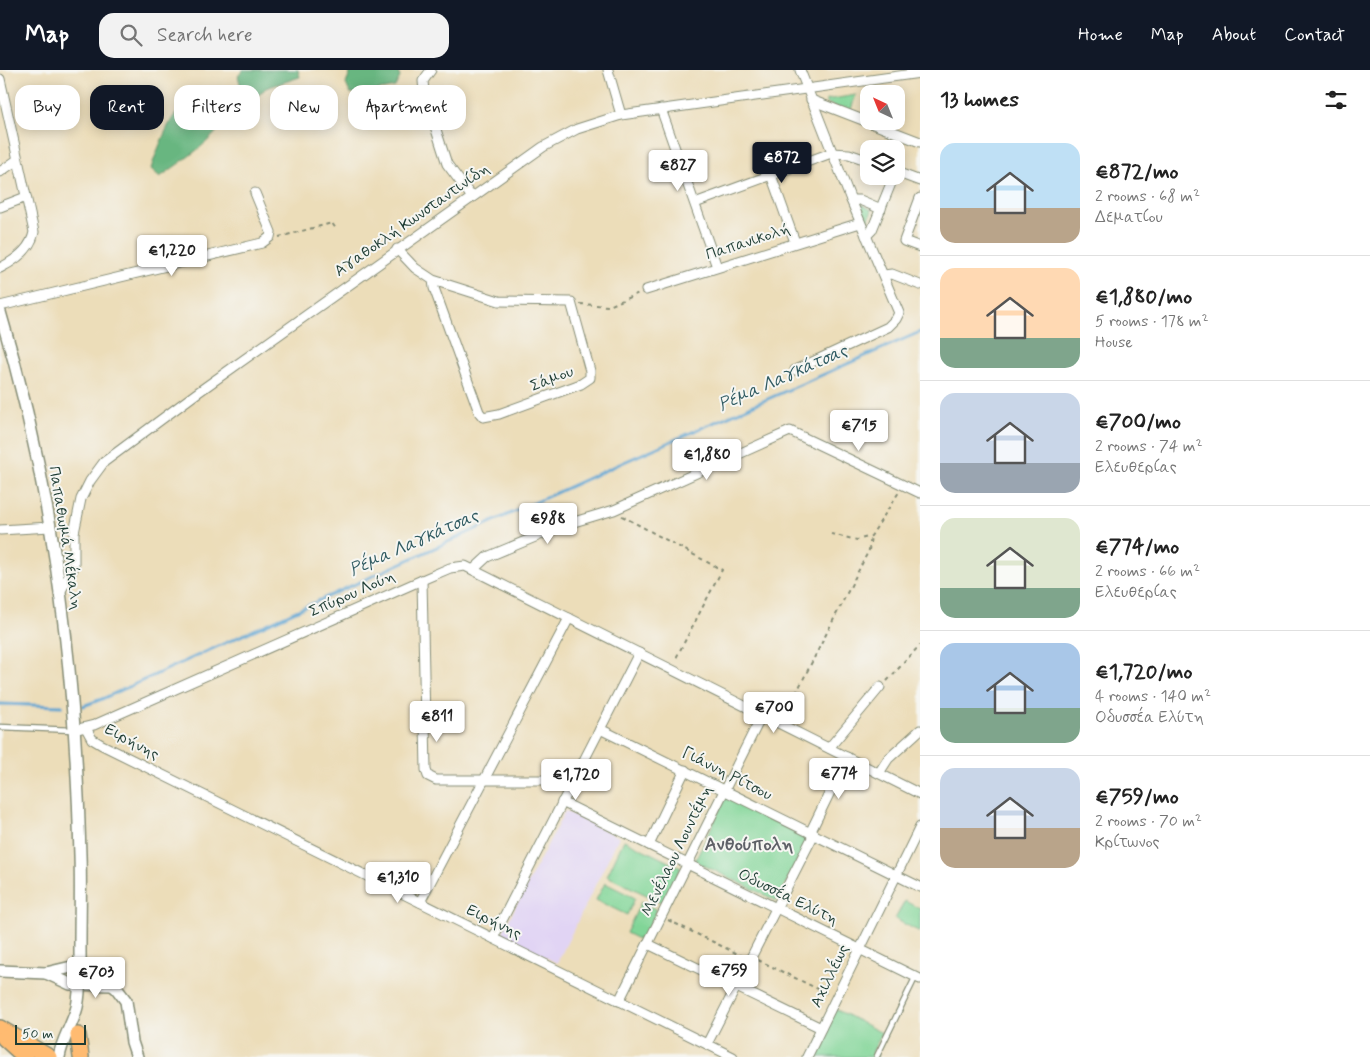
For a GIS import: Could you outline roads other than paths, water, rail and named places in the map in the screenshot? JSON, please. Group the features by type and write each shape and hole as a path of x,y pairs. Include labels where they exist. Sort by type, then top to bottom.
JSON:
{"highway":[{"path":"0,1028 49,1057"},
{"path":"0,1034 25,1057"},
{"path":"78,1035 81,1057"}],"street":[{"path":"431,70 423,81 424,92 446,161 471,196"},
{"path":"608,70 621,115"},
{"path":"795,370 893,323 898,316 899,310 860,222 800,70"},
{"name":"Αγαθοκλή Κωνσταντινίδη","path":"59,594 74,567 74,533 81,499 90,481 104,462 158,421 471,196 555,140 589,124 621,115 807,90 898,73 920,73"},
{"path":"0,79 34,229 33,239 22,253 0,268"},
{"path":"811,100 920,142"},
{"path":"661,109 717,268"},
{"path":"695,203 832,153 848,154 860,159"},
{"path":"0,172 17,160"},
{"path":"771,175 795,242"},
{"path":"905,175 920,181"},
{"path":"866,236 871,232 890,185"},
{"path":"0,306 259,244 270,237 271,232 255,193"},
{"path":"0,206 26,197"},
{"path":"920,198 904,241 920,247"},
{"path":"851,200 860,200 881,209"},
{"name":"Παπανικολή","path":"646,290 860,222"},
{"path":"397,249 415,268 433,280"},
{"path":"884,275 892,274 920,285"},
{"name":"Σάμου","path":"433,280 499,301 571,302 590,371 589,380 499,414 483,417 479,412 437,297 433,280"},
{"name":"Παπαθωμά Μέκαλη","path":"0,312 19,381 50,527 80,729 77,773 80,863 80,965 76,1008"},
{"path":"474,569 487,557 564,525 614,510 790,431 920,493"},
{"path":"0,530 50,527"},
{"name":"Σπύρου Λούη","path":"80,729 454,566 465,566 920,794"},
{"path":"422,580 427,774 436,780 562,780 572,783"},
{"path":"420,902 569,618"},
{"path":"493,938 639,653"},
{"path":"829,748 880,687"},
{"name":"Μενέλαου Λουντέμη","path":"619,1001 762,715"},
{"name":"Ειρήνης","path":"80,729 102,745 733,1057"},
{"name":"Γιάννη Ρίτσου","path":"600,729 920,887"},
{"path":"879,773 888,758 920,730"},
{"path":"707,1044 776,908 847,757"},
{"path":"649,845 685,770"},
{"name":"Οδυσσέα Ελύτη","path":"562,802 918,977"},
{"name":"Αχιλλέως","path":"807,1057 920,826"},
{"path":"648,944 821,1028"},
{"path":"0,971 46,973 80,965 93,969 113,985 126,1000 132,1042 137,1057"},
{"path":"46,973 62,982 79,985 113,985"},
{"path":"74,1057 78,1035 76,1008"},
{"path":"59,1057 64,1038 76,1008"}],"lane":[{"path":"0,727 80,729"},
{"path":"877,1056 918,977"}],"waterway":[{"name":"Ρέμα Λαγκάτσας","path":"83,706 624,462 920,332"},
{"name":"Ρέμα Λαγκάτσας","path":"0,704 62,706"}],"district":[{"name":"Ανθούπολη","path":"749,845"}]}
